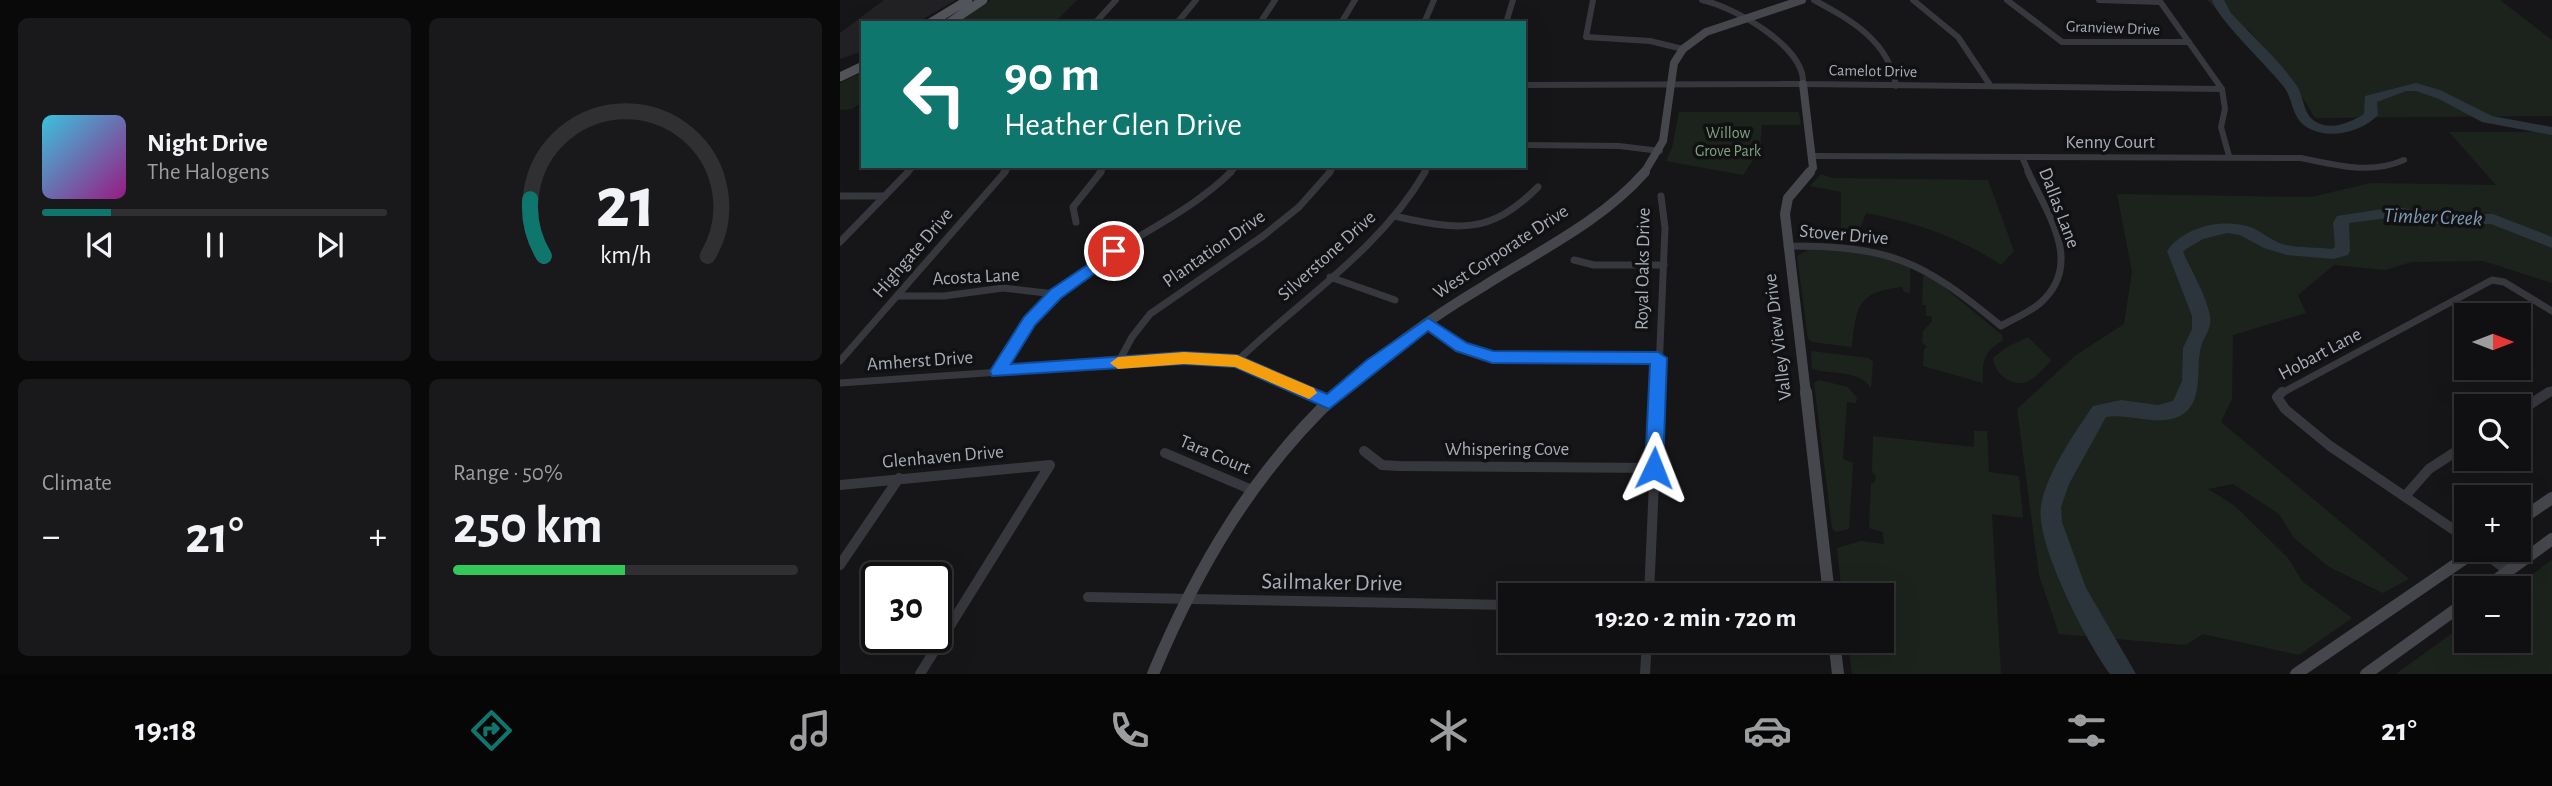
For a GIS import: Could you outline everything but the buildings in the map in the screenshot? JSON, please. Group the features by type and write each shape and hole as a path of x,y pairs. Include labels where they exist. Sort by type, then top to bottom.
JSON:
{"main road":[{"path":"933,21 968,0"},
{"path":"953,21 983,0"},
{"path":"840,68 861,58"},
{"path":"840,77 861,67"}],"street":[{"path":"1097,21 1116,0"},
{"path":"1179,21 1196,0"},
{"path":"1261,21 1275,0"},
{"path":"1342,21 1354,0"},
{"path":"1425,21 1434,0"},
{"path":"1507,21 1513,0"},
{"path":"1592,0 1586,37 1650,41 1683,49 1706,32 1802,0"},
{"path":"1702,0 1726,7 1793,55 1802,68 1814,156"},
{"path":"1814,0 1858,27 1880,47 1892,64 1896,86"},
{"path":"1913,0 1954,30 1970,50 1990,85"},
{"name":"Granview Drive","path":"2007,0 2062,42 2189,42"},
{"path":"2099,0 2160,1 2222,89 2225,109 2221,127 2229,156"},
{"name":"West Corporate Drive","path":"1153,674 1185,599 1252,490 1293,438 1373,364 1428,323 1622,196 1651,165 1666,136 1674,63 1683,49"},
{"name":"Camelot Drive","path":"1526,85 1990,85 2222,89"},
{"path":"1526,145 1619,146 1660,151"},
{"name":"Kenny Court","path":"1814,156 2229,156 2301,158 2354,168 2391,167 2404,160"},
{"name":"Valley View Drive","path":"1814,156 1812,169 1788,198 1785,214 1828,583"},
{"name":"Dallas Lane","path":"2001,326 2038,305 2055,286 2063,264 2060,244 2022,157"},
{"path":"840,242 912,168"},
{"name":"Highgate Drive","path":"840,361 1008,168"},
{"path":"1076,222 1073,206 1103,168"},
{"path":"998,371 1030,321 1055,294 1088,268 1200,199 1235,168"},
{"name":"Plantation Drive","path":"1118,363 1132,337 1150,314 1263,236 1299,206 1333,168"},
{"name":"Silverstone Drive","path":"1237,361 1268,327 1330,277 1394,216 1411,196 1428,168"},
{"path":"1394,216 1450,228 1479,228 1522,205 1538,187"},
{"path":"840,196 885,196"},
{"name":"Royal Oaks Drive","path":"1649,583 1664,265 1665,228 1661,196"},
{"name":"Stover Drive","path":"1787,246 1838,246 1894,254 1931,271 2001,326"},
{"path":"1574,260 1594,265 1664,265"},
{"path":"1330,277 1395,300"},
{"name":"Hobart Lane","path":"2454,529 2406,495 2343,456 2284,411 2277,401 2279,394 2492,280 2504,282 2552,311"},
{"name":"Acosta Lane","path":"898,296 944,296 1003,288 1055,294"},
{"path":"1428,323 1462,347 1492,357 1658,358"},
{"name":"Amherst Drive","path":"840,383 1184,358 1237,361 1329,402"},
{"path":"2531,404 2552,390"},
{"name":"Whispering Cove","path":"1364,451 1382,465 1399,466 1654,468"},
{"path":"2406,495 2429,469 2454,452"},
{"name":"Tara Court","path":"1165,453 1252,490"},
{"name":"Glenhaven Drive","path":"840,485 1050,465 920,674"},
{"path":"840,565 899,478"},
{"path":"2531,512 2552,498"},
{"path":"2501,576 2552,539"},
{"path":"2296,674 2461,562"},
{"path":"2496,562 2508,571"},
{"name":"Sailmaker Drive","path":"1088,597 1498,605"},
{"path":"2366,674 2454,611"},
{"path":"1645,674 1646,653"},
{"path":"1836,653 1839,674"}],"shaded area":[{"path":"884,0 956,0 919,21 861,21 861,52 840,59 840,33"}],"green space":[{"path":"991,0 1077,0 1056,21 960,21"},
{"path":"2207,0 2500,0 2552,40 2552,116 2315,118 2298,90 2249,30 2230,22"},
{"path":"861,73 861,102 852,109 840,110 840,83"},
{"name":"Willow Grove Park","path":"1679,112 1799,112 1801,125 1762,125 1760,150 1743,175 1666,161 1672,148"},
{"path":"2449,132 2552,132 2552,283 2483,261 2411,262 2386,270 2334,265 2298,295 2306,313 2233,335 2232,399 2221,422 2409,579 2383,593 2329,567 2293,537 2279,514 2233,484 2208,489 2235,506 2288,558 2302,581 2352,618 2299,655 2203,634 2186,645 2059,634 2039,575 2017,409 2076,355 2124,324 2132,272 2117,194 2311,197 2371,183 2496,185"},
{"path":"1821,174 1832,178 1988,180 2014,251 2001,265 1969,246 1936,232 1866,213 1860,229 1841,229 1841,192 1810,186"},
{"path":"1808,250 1854,251 1910,265 1910,293 1904,292 1902,287 1887,289 1867,297 1855,322 1852,347 1812,342 1808,339 1797,256"},
{"path":"1927,273 2002,335 2003,340 1985,357 1983,383 1923,366 1924,349 1927,347 1922,342 1923,331 1932,321 1931,316 1926,316 1926,305 1922,305 1923,277"},
{"path":"2028,337 2051,360 2030,380 2024,383 2012,382 1997,370 1993,358 2007,347"},
{"path":"1811,351 1868,358 1873,362 1871,388 1866,382 1852,375 1812,369"},
{"path":"1819,380 1848,387 1857,398 1856,403 1847,402 1843,459 1853,463 1849,529 1836,532 1832,528 1814,383"},
{"path":"1974,431 1987,431 1989,472 2019,476 2023,518 1992,514 2001,674 1852,674 1849,653 1894,653 1894,583 1841,583 1837,548 1861,541 1884,544 1883,532 1869,528 1871,483 1874,483 1876,476 1872,472 1873,436 1974,447"},
{"path":"2552,560 2552,674 2396,674 2454,632 2454,653 2531,653 2530,576"}],"waterway":[{"name":"Timber Creek","path":"2218,0 2227,16 2290,86 2302,116 2317,128 2346,128 2371,115 2370,99 2403,88 2416,87 2435,92 2487,119 2552,131"},
{"name":"Timber Creek","path":"2124,674 2077,594 2057,543 2051,507 2065,471 2100,411 2121,407 2158,412 2173,411 2180,406 2191,381 2192,348 2201,329 2201,316 2175,251 2197,235 2227,228 2245,231 2280,248 2333,254 2342,251 2342,219 2396,212 2438,219 2493,219 2552,243"}],"slow traffic":[{"path":"1118,363 1184,358 1237,361 1254,366 1309,393"}],"route":[{"path":"1114,251 1055,294 1030,321 998,371 1184,358 1237,361 1254,366 1329,402 1399,343 1428,323 1462,347 1492,357 1658,358 1654,468"}]}
